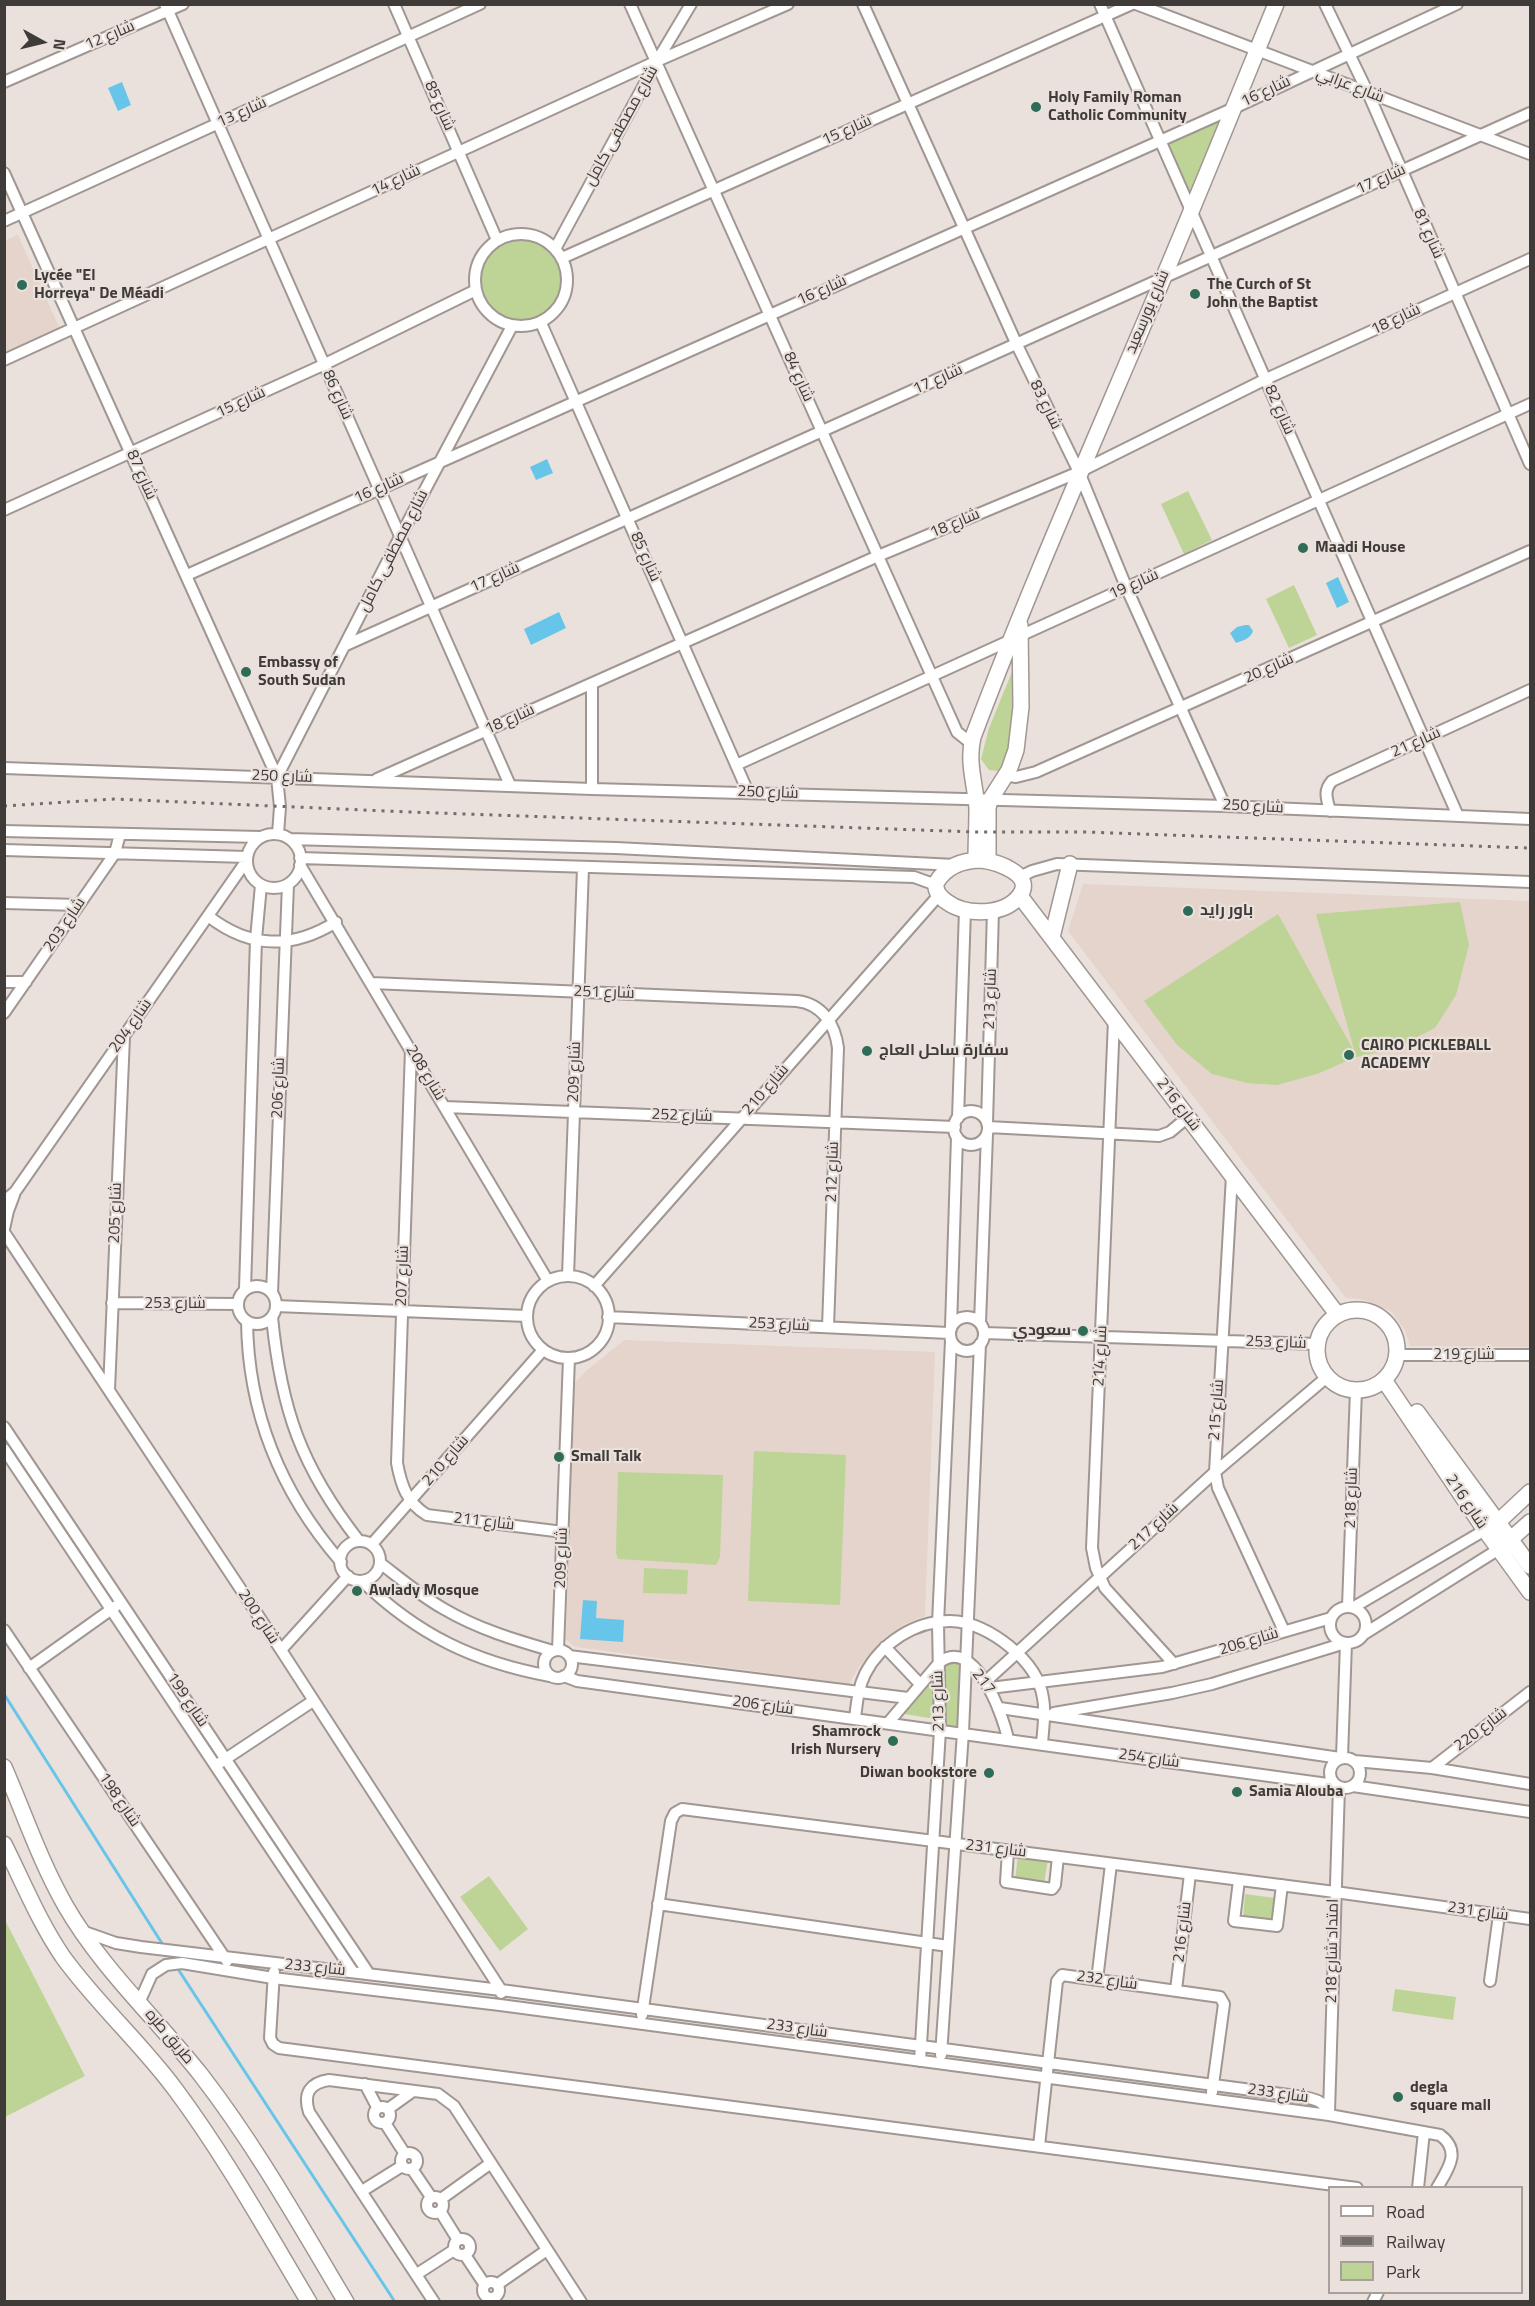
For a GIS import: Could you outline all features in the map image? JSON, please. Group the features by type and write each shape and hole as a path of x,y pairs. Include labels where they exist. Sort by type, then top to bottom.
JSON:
{"main road":[{"name":"شارع بورسعيد","path":"982,861 988,808 970,766 972,744 1014,640 1019,619 1079,472 1163,279 1276,4"},
{"name":"شارع بورسعيد","path":"983,799 1005,775 1016,750 1021,706 1014,640"},
{"path":"982,861 1006,867 1020,878 1023,886 1020,896 993,910 979,912 964,910 951,904 938,890 941,875 955,865 982,861"},
{"path":"1052,937 1070,864"},
{"name":"شارع 216","path":"1020,896 1337,1314"},
{"path":"1364,1309 1377,1314 1394,1332 1397,1355 1387,1377 1376,1386 1356,1390 1345,1389 1327,1377 1320,1367 1317,1344 1320,1332 1337,1314 1364,1309"},
{"name":"شارع 216","path":"1387,1377 1505,1544 1530,1592"},
{"path":"1491,1526 1530,1492"},
{"path":"1505,1544 1530,1522"},
{"name":"شارع 216","path":"1505,1544 1530,1566"},
{"name":"طريق طره","path":"4,1767 50,1877 95,1953 184,2054 224,2107 267,2170 346,2301"},
{"name":"طريق طره","path":"4,1844 27,1893 62,1956 176,2090 231,2172 309,2301"}],"street":[{"name":"شارع 12","path":"4,82 167,8 183,4"},
{"name":"شارع 85","path":"394,4 497,240"},
{"name":"شارع 13","path":"4,221 480,4"},
{"name":"شارع 84","path":"630,4 957,732 972,744"},
{"name":"شارع مصطفى كامل","path":"558,253 657,61 691,4"},
{"name":"شارع 14","path":"4,360 657,61 788,4"},
{"name":"شارع 83","path":"863,4 1017,345 1079,472 1127,589 1225,806"},
{"name":"شارع 82","path":"1100,4 1458,816"},
{"name":"شارع 15","path":"558,253 715,190 1134,4"},
{"name":"شارع عرابي","path":"1134,4 1530,154"},
{"name":"شارع 81","path":"1325,4 1368,93 1400,171 1530,464"},
{"name":"شارع 16","path":"187,575 1160,139 1234,108 1457,4"},
{"name":"شارع 86","path":"167,8 510,785"},
{"name":"شارع 17","path":"346,645 1530,113"},
{"name":"شارع 87","path":"4,173 277,777 280,807 278,834"},
{"path":"509,235 534,235 558,253 567,274 566,291 560,306 541,322 531,326 512,326 499,322 488,314 480,303 476,290 475,271 489,246 509,235"},
{"name":"شارع 18","path":"375,780 878,556 1079,472 1266,379 1530,259"},
{"name":"شارع 15","path":"4,510 323,365 476,290"},
{"name":"شارع 85","path":"541,322 748,792"},
{"name":"شارع مصطفى كامل","path":"277,777 400,537 512,326"},
{"name":"شارع 19","path":"736,765 1530,404"},
{"name":"شارع 20","path":"1005,775 1016,777 1036,772 1530,551"},
{"path":"591,789 592,684"},
{"name":"شارع 21","path":"1330,811 1325,795 1332,781 1530,690"},
{"name":"شارع 250","path":"4,768 591,789 1225,806 1530,819"},
{"path":"4,831 260,837 278,834 290,839 616,848 955,865"},
{"name":"شارع 203","path":"4,1013 115,853 120,834"},
{"path":"260,837 254,843 247,859 249,872 261,885 274,888 288,884 298,872 300,861 298,849 290,839"},
{"path":"4,850 247,859"},
{"name":"شارع 204","path":"4,1230 15,1192 247,859"},
{"path":"300,861 915,877 938,890"},
{"name":"شارع 208","path":"300,861 548,1281"},
{"path":"1020,878 1044,866 1070,864 1530,882"},
{"name":"شارع 209","path":"568,1276 583,868"},
{"name":"شارع 206","path":"272,1293 288,884"},
{"name":"شارع 206","path":"245,1289 256,939 261,885"},
{"name":"شارع 210","path":"594,1286 828,1020 938,890"},
{"path":"4,903 79,905"},
{"name":"شارع 213","path":"920,2061 940,1730 938,1623 964,910"},
{"name":"شارع 213","path":"940,2064 967,1662 981,1333 993,910"},
{"path":"208,916 236,934 267,942 301,939 320,932 336,922"},
{"path":"4,982 26,982"},
{"name":"شارع 251","path":"372,983 806,1002 822,1012 828,1020"},
{"name":"شارع 212","path":"828,1020 833,1028 838,1048 828,1327"},
{"name":"شارع 214","path":"1114,1020 1102,1337 1091,1538 1094,1558 1106,1588 1174,1664"},
{"name":"شارع 205","path":"109,1390 124,1036"},
{"name":"شارع 207","path":"410,1501 397,1463 411,1049"},
{"name":"شارع 252","path":"445,1107 957,1127"},
{"path":"966,1112 977,1112 987,1128 984,1139 975,1144 965,1143 957,1127 966,1112"},
{"path":"987,1128 1159,1136 1170,1132 1188,1117"},
{"name":"شارع 215","path":"1232,1176 1215,1472 1218,1488 1284,1631"},
{"name":"شارع 204","path":"4,1201 15,1192"},
{"name":"شارع 200","path":"4,1230 281,1650 501,1990"},
{"path":"568,1276 582,1279 594,1286 604,1299 608,1317 607,1327 597,1345 589,1352 569,1358 543,1350 531,1335 527,1316 530,1302 537,1290 548,1281 568,1276"},
{"path":"340,1562 345,1548 359,1541 372,1544 380,1556 380,1563 374,1575 362,1581 348,1576 340,1562 304,1516 290,1491 273,1456 260,1419 251,1381 246,1321 238,1311 237,1304 245,1289 256,1285 272,1293 281,1387 290,1420 318,1484 359,1541"},
{"name":"شارع 253","path":"112,1303 237,1304"},
{"path":"246,1321 260,1324 274,1311 402,1311 527,1316"},
{"name":"شارع 253","path":"608,1317 950,1333"},
{"path":"964,1317 973,1318 981,1333 973,1349 964,1350 956,1347 950,1333 956,1320 964,1317"},
{"name":"شارع 253","path":"981,1333 1317,1344"},
{"name":"شارع 210","path":"372,1544 543,1350"},
{"name":"شارع 219","path":"1397,1355 1530,1356"},
{"name":"شارع 209","path":"560,1652 569,1358"},
{"name":"شارع 217","path":"988,1685 1017,1653 1215,1472 1327,1377"},
{"name":"شارع 218","path":"1351,1606 1356,1390"},
{"name":"شارع 199","path":"4,1427 369,1974"},
{"name":"شارع 199","path":"4,1449 353,1972"},
{"name":"شارع 211","path":"410,1501 418,1509 438,1517 563,1532"},
{"path":"1491,1526 1351,1606 1337,1609 1331,1618 1330,1631 1334,1637 1346,1643 1356,1641 1505,1544"},
{"name":"شارع 206","path":"380,1563 444,1610 479,1627 560,1652 908,1698"},
{"path":"281,1650 348,1576"},
{"path":"362,1581 385,1602 435,1638 491,1662 550,1676 560,1678 571,1669 560,1652 548,1654 544,1663 546,1672 550,1676"},
{"path":"30,1668 121,1603"},
{"path":"1351,1606 1363,1613 1364,1634"},
{"name":"شارع 206","path":"988,1685 1039,1682 1174,1664 1331,1618"},
{"path":"855,1719 864,1675 873,1660 885,1647 901,1635 919,1627 951,1621 968,1624 1002,1641 1017,1653 1039,1682 1044,1715 1042,1744"},
{"name":"شارع 198","path":"4,1630 225,1958 228,1971"},
{"path":"1341,1758 1346,1643"},
{"name":"شارع 206","path":"1044,1715 1212,1684 1346,1643"},
{"path":"885,1647 920,1684"},
{"name":"217","path":"939,1663 950,1656 956,1656 967,1662 988,1685 1000,1708 1008,1739"},
{"path":"888,1723 939,1663"},
{"name":"شارع 206","path":"564,1676 577,1681 963,1732"},
{"name":"شارع 220","path":"1432,1768 1530,1692"},
{"path":"216,1766 313,1701"},
{"name":"شارع 254","path":"1000,1708 1341,1758"},
{"name":"شارع 254","path":"963,1732 1337,1786"},
{"path":"1530,1784 1432,1768 1341,1758 1333,1763 1329,1770 1330,1779 1337,1786 1353,1786 1530,1812"},
{"path":"1353,1786 1360,1774 1355,1761"},
{"name":"امتداد شارع 218","path":"1329,2115 1337,1786"},
{"name":"شارع 231","path":"640,2024 671,1821 675,1813 682,1809 1282,1885 1530,1919"},
{"path":"1008,1851 1006,1882 1052,1889 1055,1886 1058,1857"},
{"path":"1097,1980 1111,1864"},
{"name":"شارع 216","path":"1176,1990 1190,1874"},
{"path":"1239,1880 1234,1921 1277,1926 1282,1885"},
{"path":"658,1904 948,1946"},
{"path":"1490,1981 1499,1915"},
{"name":"شارع 233","path":"81,1931 128,1945 643,2008 1318,2100 1324,2104 1329,2115"},
{"name":"شارع 233","path":"139,2002 152,1974 166,1965 182,1963 273,1978 500,2005 1329,2115"},
{"path":"274,1963 270,2038 279,2048 1349,2186"},
{"name":"شارع 232","path":"1039,2146 1058,1979 1064,1975 1217,1996 1224,2001 1211,2100"},
{"path":"500,2005 501,1990"},
{"path":"434,2301 309,2112 305,2101 308,2089 317,2082 328,2080 365,2084 438,2094 447,2099 454,2106 581,2301"},
{"path":"365,2084 383,2108"},
{"path":"413,2091 373,2115 379,2123 385,2122 405,2154 401,2158 407,2168 436,2198"},
{"path":"1329,2115 1440,2135 1448,2141 1452,2151 1450,2165 1438,2186"},
{"path":"1418,2186 1424,2132"},
{"path":"485,2285 465,2255 457,2254 456,2245 440,2211 435,2213 428,2210 426,2205 491,2163"},
{"path":"362,2192 407,2168"},
{"path":"417,2274 456,2245"},
{"path":"498,2284 500,2292 496,2300 485,2295 483,2290 485,2285 490,2282 498,2284 548,2250"}],"shaded area":[{"name":"Lycée \"El Horreya\" De Méadi","path":"18,235 60,329 5,353 4,241"},
{"path":"1083,884 1530,901 1530,1347 1410,1346 1405,1330 1392,1312 1361,1299 1346,1298 1068,931"},
{"path":"624,1340 935,1352 925,1616 907,1623 884,1638 859,1667 849,1684 575,1647 566,1640 574,1384"}],"green space":[{"path":"1227,115 1191,199 1166,141"},
{"path":"514,238 530,238 546,245 557,256 564,272 561,296 552,310 530,322 514,322 498,315 487,304 480,288 480,272 487,256 498,245"},
{"path":"1188,491 1212,540 1184,554 1161,504"},
{"path":"1294,585 1317,635 1289,648 1266,599"},
{"path":"1014,667 1014,737 1008,762 998,771 989,770 981,759 989,728"},
{"path":"1460,902 1469,945 1456,995 1435,1028 1393,1049 1356,1057 1317,1074 1277,1085 1247,1083 1212,1074 1177,1045 1144,1001 1278,914 1355,1053 1316,914"},
{"path":"754,1451 846,1455 840,1605 748,1601"},
{"path":"618,1472 723,1475 720,1557 716,1565 618,1559 616,1553"},
{"path":"644,1568 688,1570 687,1594 643,1593"},
{"path":"947,1661 964,1665 960,1727 944,1726 942,1664"},
{"path":"936,1671 935,1719 905,1714 904,1712"},
{"path":"1018,1855 1048,1859 1044,1884 1015,1880"},
{"path":"489,1876 528,1929 500,1951 460,1897"},
{"path":"1245,1894 1275,1898 1272,1923 1243,1919"},
{"path":"5,1920 85,2076 4,2117"},
{"path":"1395,1989 1456,1997 1453,2020 1392,2011"}],"water":[{"path":"122,82 131,105 118,111 108,88"},
{"path":"547,459 553,473 536,480 530,467"},
{"path":"1338,577 1349,602 1337,608 1326,583"},
{"path":"559,612 566,628 531,645 524,629"},
{"path":"1249,625 1253,631 1252,634 1236,643 1230,633 1237,627"},
{"path":"583,1600 597,1601 596,1618 624,1620 623,1642 580,1639"}],"waterway":[{"path":"4,1694 163,1945"},
{"path":"176,1966 395,2302"}],"railway":[{"path":"4,806 114,799 976,832 1085,832 1530,848"}],"place":[{"name":"Holy Family Roman Catholic Community","path":"1036,107"},
{"name":"Lycée \"El Horreya\" De Méadi","path":"22,285"},
{"name":"The Curch of St John the Baptist","path":"1195,294"},
{"name":"Maadi House","path":"1303,548"},
{"name":"Embassy of South Sudan","path":"246,672"},
{"name":"باور رايد","path":"1188,911"},
{"name":"سفارة ساحل العاج","path":"867,1051"},
{"name":"CAIRO PICKLEBALL ACADEMY","path":"1349,1055"},
{"name":"سعودي","path":"1083,1331"},
{"name":"Small Talk","path":"559,1457"},
{"name":"Awlady Mosque","path":"357,1591"},
{"name":"Shamrock Irish Nursery","path":"893,1741"},
{"name":"Diwan bookstore","path":"989,1773"},
{"name":"Samia Alouba","path":"1237,1792"},
{"name":"degla square mall","path":"1398,2097"}]}
